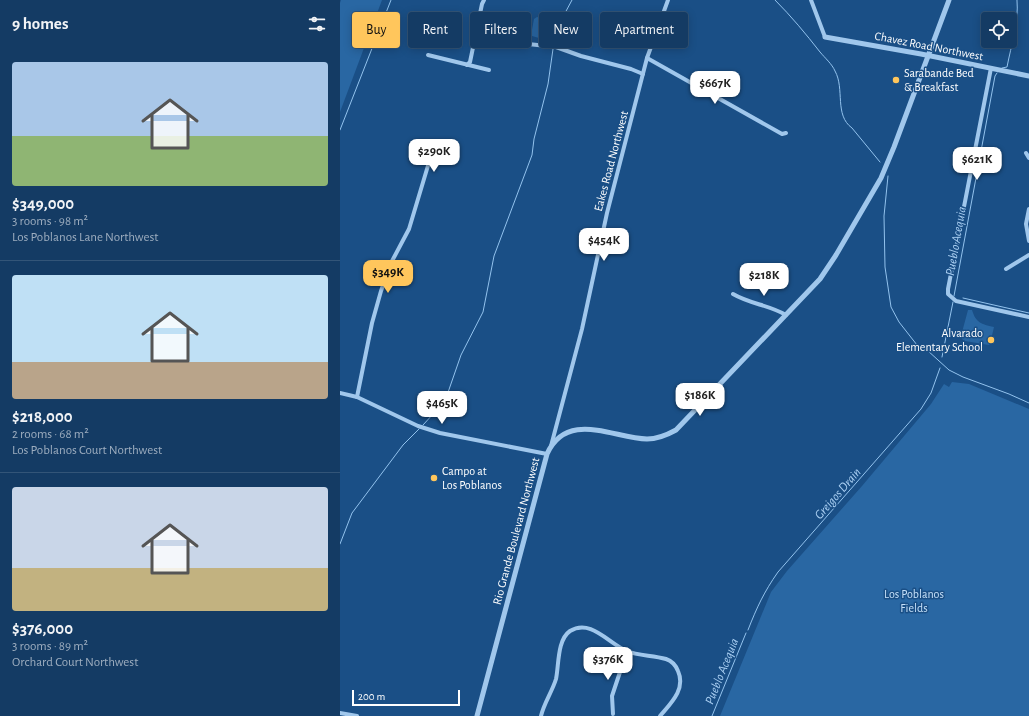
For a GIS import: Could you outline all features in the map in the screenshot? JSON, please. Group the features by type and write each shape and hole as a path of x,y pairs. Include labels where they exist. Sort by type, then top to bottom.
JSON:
{"street":[{"path":"481,12 484,0"},
{"name":"Eakes Road Northwest","path":"551,446 582,329 607,213 647,58 668,0"},
{"path":"811,0 825,37"},
{"name":"Rio Grande Boulevard Northwest","path":"477,716 547,454 551,446 559,438 569,432 582,429 592,429 648,439 668,434 682,424 820,279 881,178 949,0"},
{"name":"Chavez Road Northwest","path":"825,37 928,55 1029,76"},
{"path":"531,44 556,47 581,56 632,69 643,74"},
{"path":"467,65 470,62 473,48"},
{"path":"428,55 489,70"},
{"path":"647,58 782,134 786,133"},
{"path":"991,68 949,281 948,294 956,300 1029,317"},
{"path":"357,397 372,322 380,291 391,262 409,229 433,149"},
{"path":"1026,152 1029,158"},
{"path":"1029,209 1026,224 1029,241"},
{"path":"1006,269 1029,255"},
{"path":"733,294 778,310 786,315"},
{"path":"340,393 357,397 418,426 435,431 547,454"},
{"path":"541,716 555,681 561,641 569,631 580,627 593,629 627,651 668,659 676,666 681,677 680,689 674,700 660,716"},
{"path":"613,714 612,696 627,651"},
{"path":"340,713 357,716"}],"green space":[{"path":"341,0 382,0 378,12 352,12 352,48 364,48 340,112"},
{"path":"539,18 539,38 531,35 534,19"},
{"path":"968,310 972,310 975,318 980,322 994,327 989,345 965,341 962,339 961,336"},
{"name":"Los Poblanos Fields","path":"952,382 969,384 1029,409 1029,716 720,716 771,592 787,571 862,486 931,404 944,384 949,387"}],"waterway":[{"path":"340,130 391,0"},
{"path":"566,12 572,0"},
{"path":"775,0 787,12 832,66 838,78 843,116 847,123 880,162"},
{"name":"Pueblo Acequia","path":"1002,68 1007,67 1016,25 1017,0"},
{"path":"423,425 445,401 461,355 483,312 494,256 532,155 534,139 548,84 553,49"},
{"name":"Pueblo Acequia","path":"954,296 995,76 997,73"},
{"path":"888,176 884,216 885,267 891,307 899,322 917,345 927,350 949,370 1029,403"},
{"path":"963,298 1029,313"},
{"name":"Pueblo Acequia","path":"942,357 953,302"},
{"name":"Greigos Drain","path":"748,630 761,600 778,572 921,409 931,393 940,368"},
{"path":"340,544 352,513 403,445 419,429"},
{"name":"Pueblo Acequia","path":"712,716 746,633"}],"place":[{"name":"Sarabande Bed & Breakfast","path":"896,80"},
{"name":"Alvarado Elementary School","path":"991,340"},
{"name":"Campo at Los Poblanos","path":"434,478"}]}
